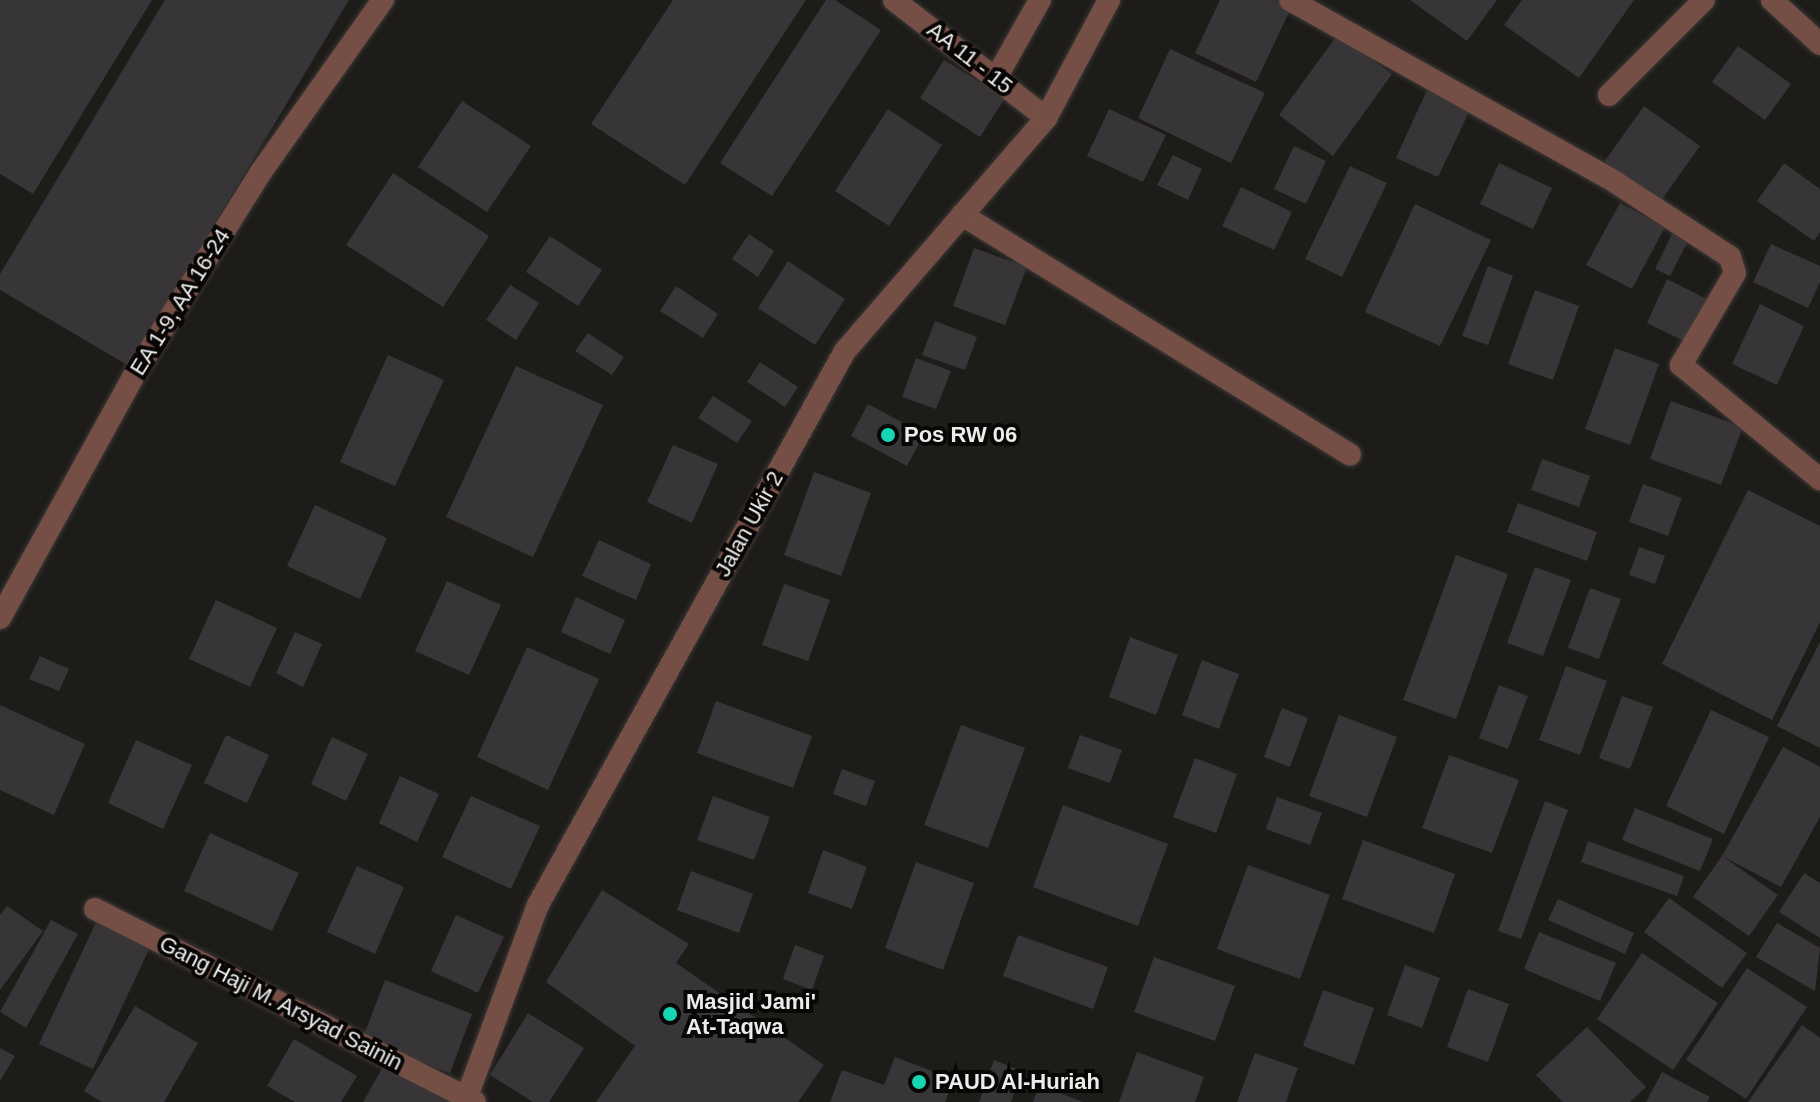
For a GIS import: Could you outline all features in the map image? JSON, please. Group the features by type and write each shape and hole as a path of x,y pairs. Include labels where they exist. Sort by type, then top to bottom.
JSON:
{"street":[{"name":"EA 1-9, AA 16-24","path":"0,618 136,372 261,172 383,0"},
{"name":"AA 11 - 15","path":"894,0 1046,118"},
{"path":"996,78 1040,0"},
{"name":"Jalan Ukir 2","path":"469,1100 538,905 845,351 1046,118 1109,0"},
{"path":"1290,0 1615,182 1730,257 1735,273 1681,365 1820,479"},
{"path":"1609,95 1704,0"},
{"path":"1772,0 1820,44"},
{"path":"962,215 1350,455"},
{"name":"Gang Haji M. Arsyad Sainin","path":"95,909 469,1100"}],"building":[{"path":"0,0 152,0 33,194 0,174"},
{"path":"165,0 349,0 129,366 0,290 0,274"},
{"path":"673,0 806,0 685,185 591,124"},
{"path":"826,0 835,0 881,30 772,196 720,163"},
{"path":"1220,0 1275,0 1291,8 1256,82 1195,53"},
{"path":"1410,0 1497,0 1467,41"},
{"path":"1522,0 1634,0 1579,78 1504,25"},
{"path":"1338,34 1392,74 1333,156 1279,115"},
{"path":"1738,46 1791,84 1765,120 1712,82"},
{"path":"1170,49 1265,93 1231,163 1138,118"},
{"path":"944,60 1005,98 980,137 920,98"},
{"path":"1427,90 1470,110 1438,177 1396,158"},
{"path":"462,101 531,146 487,212 418,167"},
{"path":"1644,106 1700,146 1660,202 1604,162"},
{"path":"888,109 942,145 889,226 835,191"},
{"path":"1109,109 1166,135 1143,182 1087,156"},
{"path":"1294,146 1326,161 1306,204 1274,189"},
{"path":"1173,155 1202,169 1188,200 1157,185"},
{"path":"1499,163 1552,188 1533,229 1480,204"},
{"path":"1784,163 1820,189 1820,232 1814,241 1757,201"},
{"path":"1350,166 1387,183 1342,277 1305,259"},
{"path":"393,173 489,236 443,307 346,245"},
{"path":"1241,187 1292,212 1274,250 1222,226"},
{"path":"1620,203 1665,227 1632,289 1586,265"},
{"path":"1415,204 1491,240 1440,346 1365,312"},
{"path":"1675,228 1691,235 1670,276 1655,269"},
{"path":"749,234 774,251 758,277 732,259"},
{"path":"550,236 602,270 578,306 526,272"},
{"path":"1771,244 1820,266 1820,282 1808,308 1753,282"},
{"path":"974,248 1027,267 1005,325 953,306"},
{"path":"788,261 845,299 815,345 758,308"},
{"path":"1488,266 1513,276 1488,345 1462,336"},
{"path":"1667,279 1709,300 1688,343 1647,323"},
{"path":"510,285 539,303 516,340 486,320"},
{"path":"676,286 718,314 703,338 660,311"},
{"path":"1535,290 1579,306 1553,380 1508,364"},
{"path":"1760,304 1804,326 1777,385 1732,364"},
{"path":"935,321 977,337 965,370 922,355"},
{"path":"588,333 624,357 612,375 575,351"},
{"path":"1615,348 1659,364 1630,445 1585,429"},
{"path":"388,355 444,380 395,486 340,462"},
{"path":"916,358 951,371 936,409 902,397"},
{"path":"760,362 798,387 785,407 747,382"},
{"path":"516,366 603,405 533,557 446,517"},
{"path":"713,396 752,421 737,443 698,418"},
{"path":"1671,401 1743,427 1721,485 1650,459"},
{"name":"Pos RW 06","path":"868,404 924,434 907,466 851,436"},
{"path":"673,445 718,464 692,523 647,502"},
{"path":"1542,459 1590,476 1579,507 1531,490"},
{"path":"814,472 871,493 841,576 784,555"},
{"path":"1643,484 1682,498 1668,536 1629,522"},
{"path":"1748,490 1820,526 1820,622 1772,720 1662,664"},
{"path":"1518,503 1597,532 1587,561 1507,532"},
{"path":"315,505 387,538 360,599 287,566"},
{"path":"599,540 651,564 636,600 582,576"},
{"path":"1639,547 1665,556 1655,584 1629,575"},
{"path":"1456,555 1508,574 1456,719 1403,700"},
{"path":"1535,567 1571,580 1543,656 1507,643"},
{"path":"447,581 501,605 469,675 415,651"},
{"path":"784,584 830,600 808,661 762,645"},
{"path":"1590,588 1621,599 1599,659 1568,648"},
{"path":"576,597 625,620 610,654 561,632"},
{"path":"216,600 277,628 250,687 189,659"},
{"path":"295,632 322,644 303,687 276,673"},
{"path":"1130,637 1178,655 1156,715 1109,697"},
{"path":"1820,642 1820,748 1777,726"},
{"path":"527,647 599,679 548,790 477,757"},
{"path":"40,656 69,669 59,691 29,679"},
{"path":"1202,660 1239,674 1219,729 1182,715"},
{"path":"1566,666 1607,681 1580,755 1539,740"},
{"path":"1499,685 1528,696 1508,749 1479,738"},
{"path":"1622,696 1653,707 1630,769 1599,758"},
{"path":"716,701 812,736 793,788 697,753"},
{"path":"0,705 85,744 54,815 0,790"},
{"path":"1282,708 1308,718 1290,767 1264,757"},
{"path":"1711,710 1769,737 1724,834 1666,806"},
{"path":"1339,715 1397,737 1367,817 1309,796"},
{"path":"961,725 1025,748 988,848 924,825"},
{"path":"226,735 269,755 247,803 204,783"},
{"path":"1080,735 1122,750 1110,783 1068,768"},
{"path":"332,737 368,754 346,801 311,784"},
{"path":"136,740 192,765 163,829 108,803"},
{"path":"1783,747 1820,767 1820,817 1781,887 1722,856"},
{"path":"1449,755 1519,780 1492,853 1422,828"},
{"path":"1195,758 1237,774 1216,833 1173,817"},
{"path":"842,769 875,781 866,806 833,794"},
{"path":"400,776 439,794 417,842 379,823"},
{"path":"471,796 540,826 511,889 442,857"},
{"path":"713,796 770,817 754,860 697,840"},
{"path":"1277,797 1322,813 1310,845 1266,829"},
{"path":"1545,801 1568,810 1521,939 1498,931"},
{"path":"1063,805 1168,844 1138,926 1033,887"},
{"path":"1635,808 1713,839 1700,871 1622,840"},
{"path":"210,833 299,873 272,931 184,891"},
{"path":"1363,840 1455,874 1434,933 1342,899"},
{"path":"1588,841 1684,876 1677,896 1581,862"},
{"path":"823,850 867,867 852,909 808,893"},
{"path":"1722,856 1778,895 1749,936 1693,897"},
{"path":"916,862 974,883 943,970 885,948"},
{"path":"1248,865 1330,895 1300,979 1217,949"},
{"path":"357,866 404,887 375,954 327,932"},
{"path":"691,871 753,894 739,933 677,910"},
{"path":"1804,873 1820,883 1820,938 1779,912"},
{"name":"Masjid Jami' At-Taqwa","path":"602,890 689,944 676,963 824,1065 798,1102 596,1102 635,1046 546,982"},
{"path":"1669,898 1747,953 1722,988 1644,932"},
{"path":"1558,899 1634,933 1625,954 1548,920"},
{"path":"7,906 43,931 0,990 0,915"},
{"path":"456,915 504,937 478,993 431,971"},
{"path":"51,920 78,934 26,1028 0,1012"},
{"path":"97,920 151,945 93,1069 39,1044"},
{"path":"1777,923 1820,948 1815,991 1756,957"},
{"path":"1539,932 1616,963 1600,1001 1524,969"},
{"path":"1018,935 1108,967 1093,1009 1003,976"},
{"path":"795,945 824,956 812,990 783,979"},
{"path":"1642,953 1718,1003 1673,1070 1597,1019"},
{"path":"1154,957 1235,986 1215,1041 1134,1012"},
{"path":"1405,965 1440,978 1422,1028 1387,1015"},
{"path":"1747,968 1807,1007 1746,1099 1686,1060"},
{"path":"385,980 472,1014 450,1073 362,1040"},
{"path":"1468,989 1509,1004 1488,1062 1447,1047"},
{"path":"1323,990 1374,1008 1354,1065 1303,1046"},
{"path":"135,1006 198,1043 164,1102 102,1102 84,1091"},
{"path":"528,1013 584,1048 549,1102 533,1102 490,1075"},
{"path":"1802,1025 1820,1038 1820,1102 1748,1102"},
{"path":"1587,1027 1646,1087 1630,1102 1563,1102 1536,1075"},
{"path":"294,1039 357,1076 341,1102 295,1102 267,1086"},
{"path":"0,1048 15,1056 0,1081"},
{"path":"1137,1052 1204,1077 1195,1102 1119,1102"},
{"path":"1255,1053 1298,1068 1286,1102 1237,1102"},
{"name":"PAUD Al-Huriah","path":"895,1057 954,1079 945,1102 830,1102 842,1070 884,1085"},
{"path":"994,1060 1022,1071 1011,1102 979,1102"},
{"path":"385,1063 454,1102 363,1102"},
{"path":"1662,1072 1710,1097 1707,1102 1646,1102"},
{"path":"1039,1085 1083,1102 1033,1102"}],"place":[{"name":"Pos RW 06","path":"888,435"},
{"name":"Masjid Jami' At-Taqwa","path":"670,1014"},
{"name":"PAUD Al-Huriah","path":"919,1082"}]}
